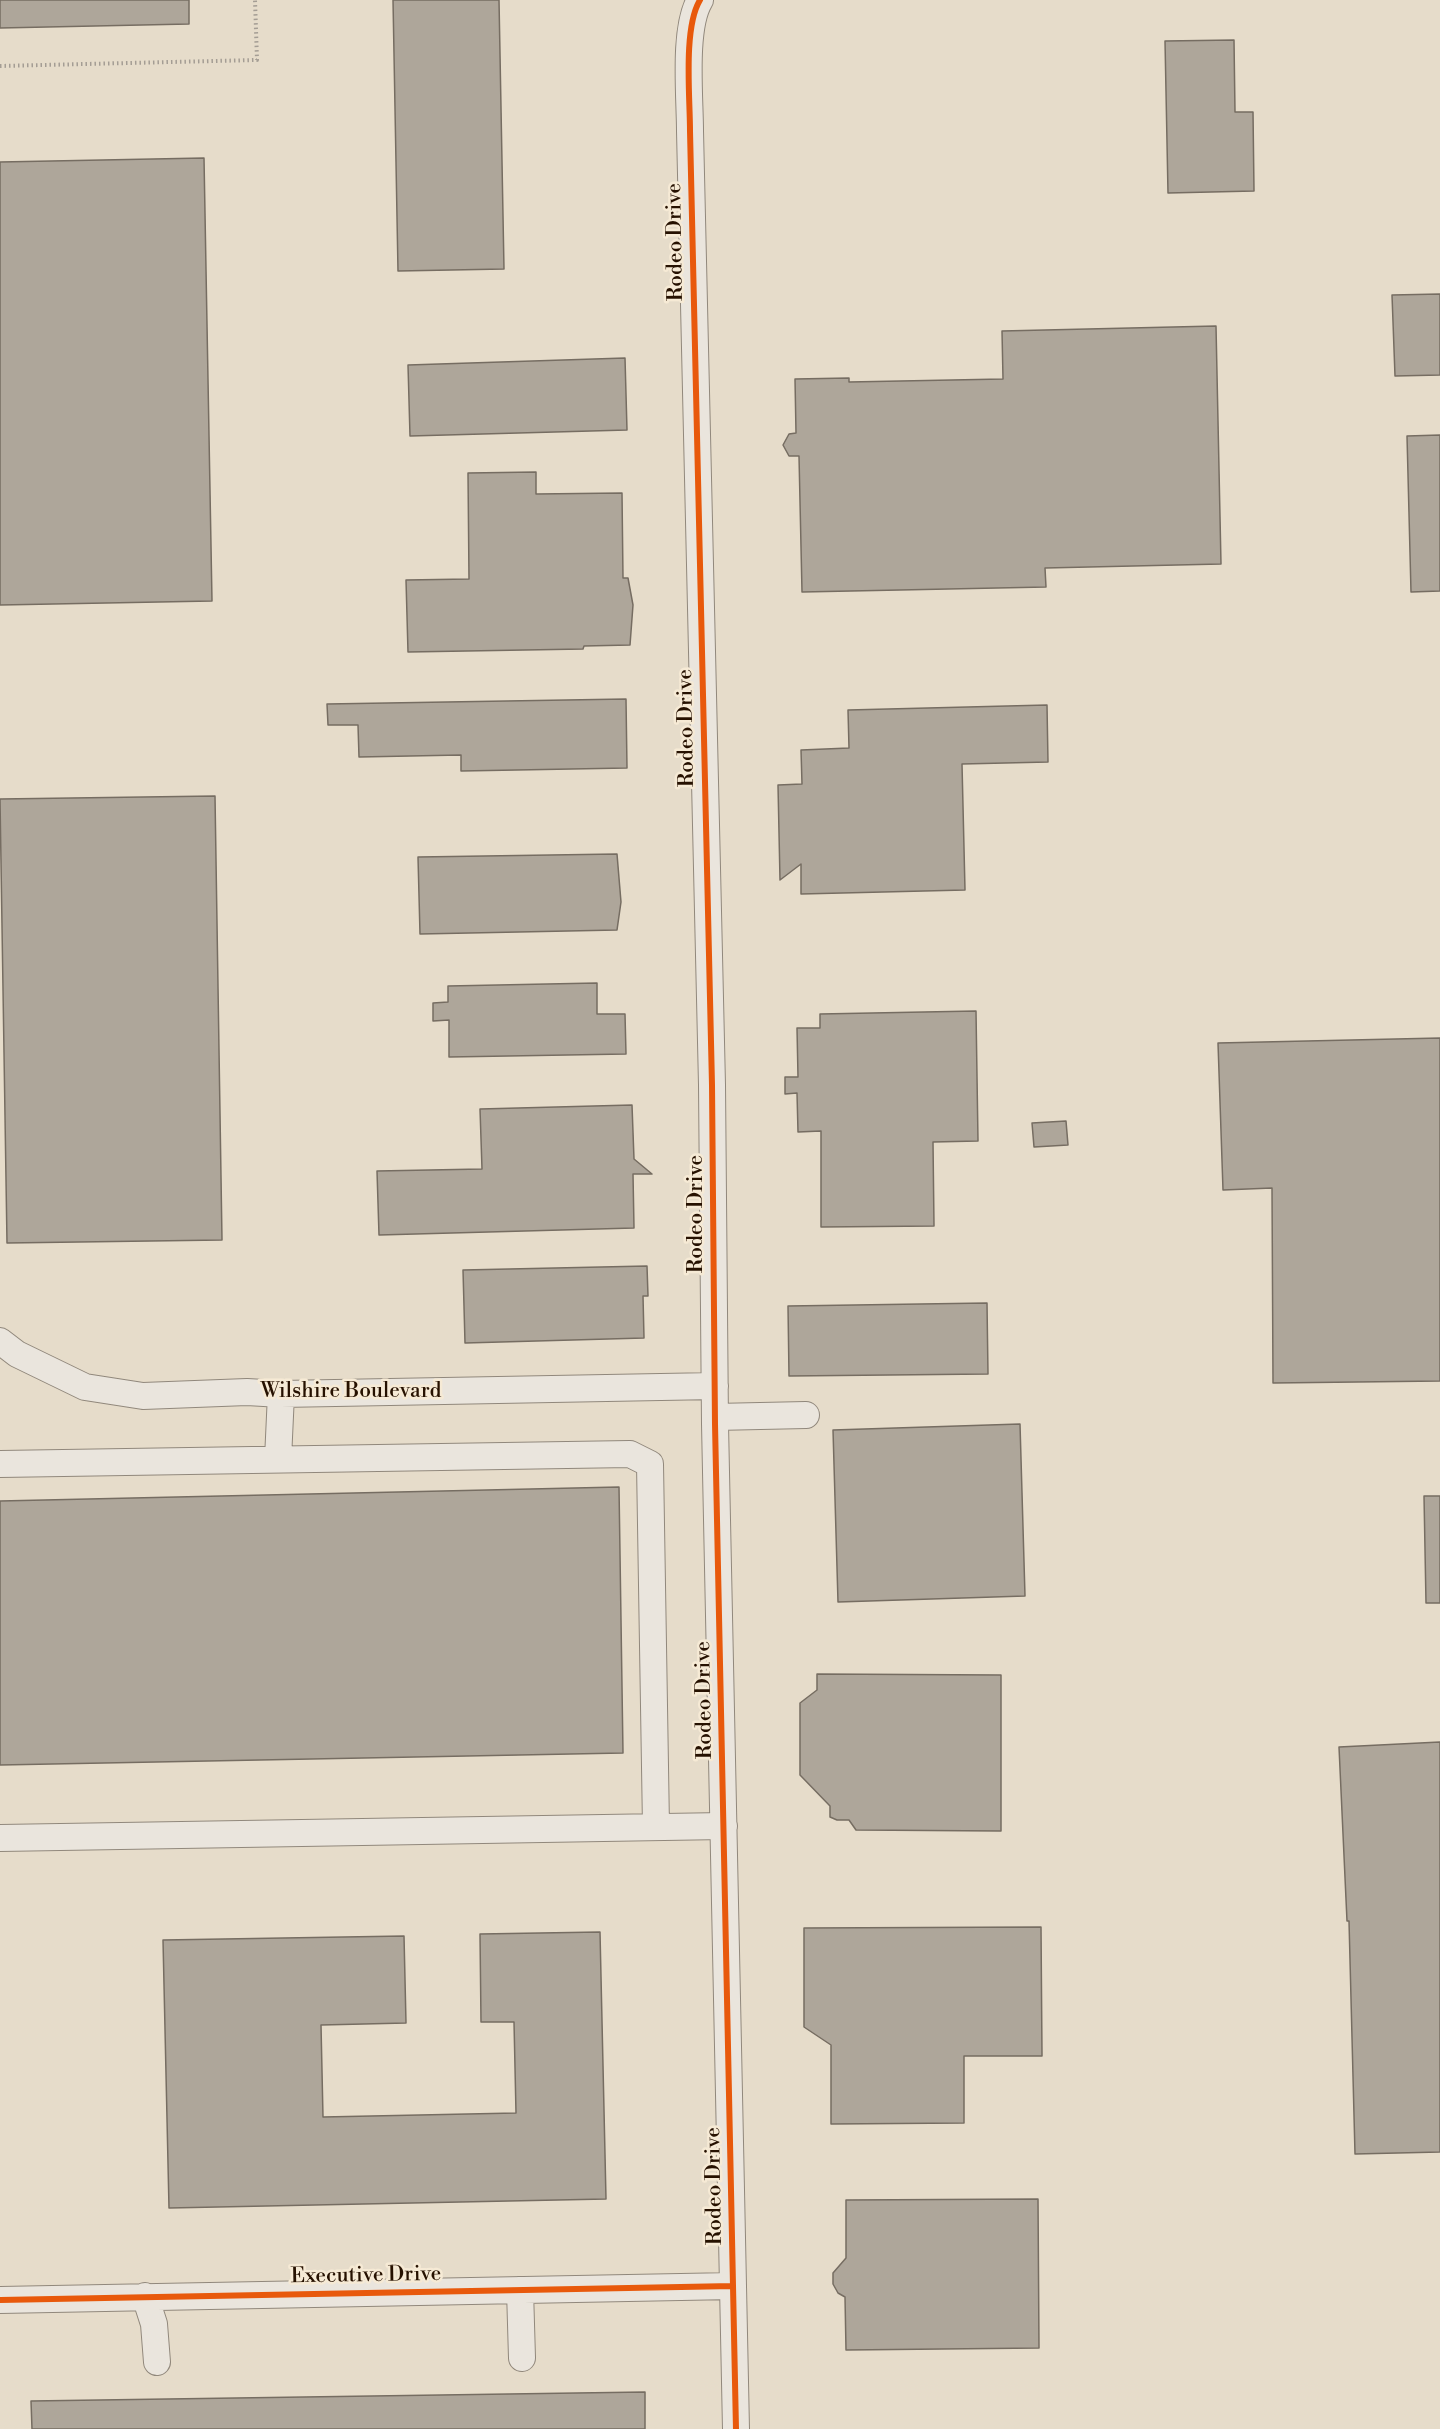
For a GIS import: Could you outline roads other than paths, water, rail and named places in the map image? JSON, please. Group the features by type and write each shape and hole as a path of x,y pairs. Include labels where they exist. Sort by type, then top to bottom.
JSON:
{"street":[{"name":"Rodeo Drive","path":"700,0 693,11 690,35 690,131 712,1085 715,1417 736,2429"},
{"name":"Wilshire Boulevard","path":"0,1341 17,1354 85,1387 143,1396 247,1392 280,1394 715,1386"},
{"path":"278,1459 280,1394"},
{"path":"715,1417 806,1415"},
{"path":"0,1464 630,1454 650,1464 656,1827"},
{"path":"0,1838 724,1826"},
{"name":"Executive Drive","path":"0,2300 733,2286"},
{"path":"520,2290 522,2358"},
{"path":"146,2296 154,2324 157,2362"}]}
